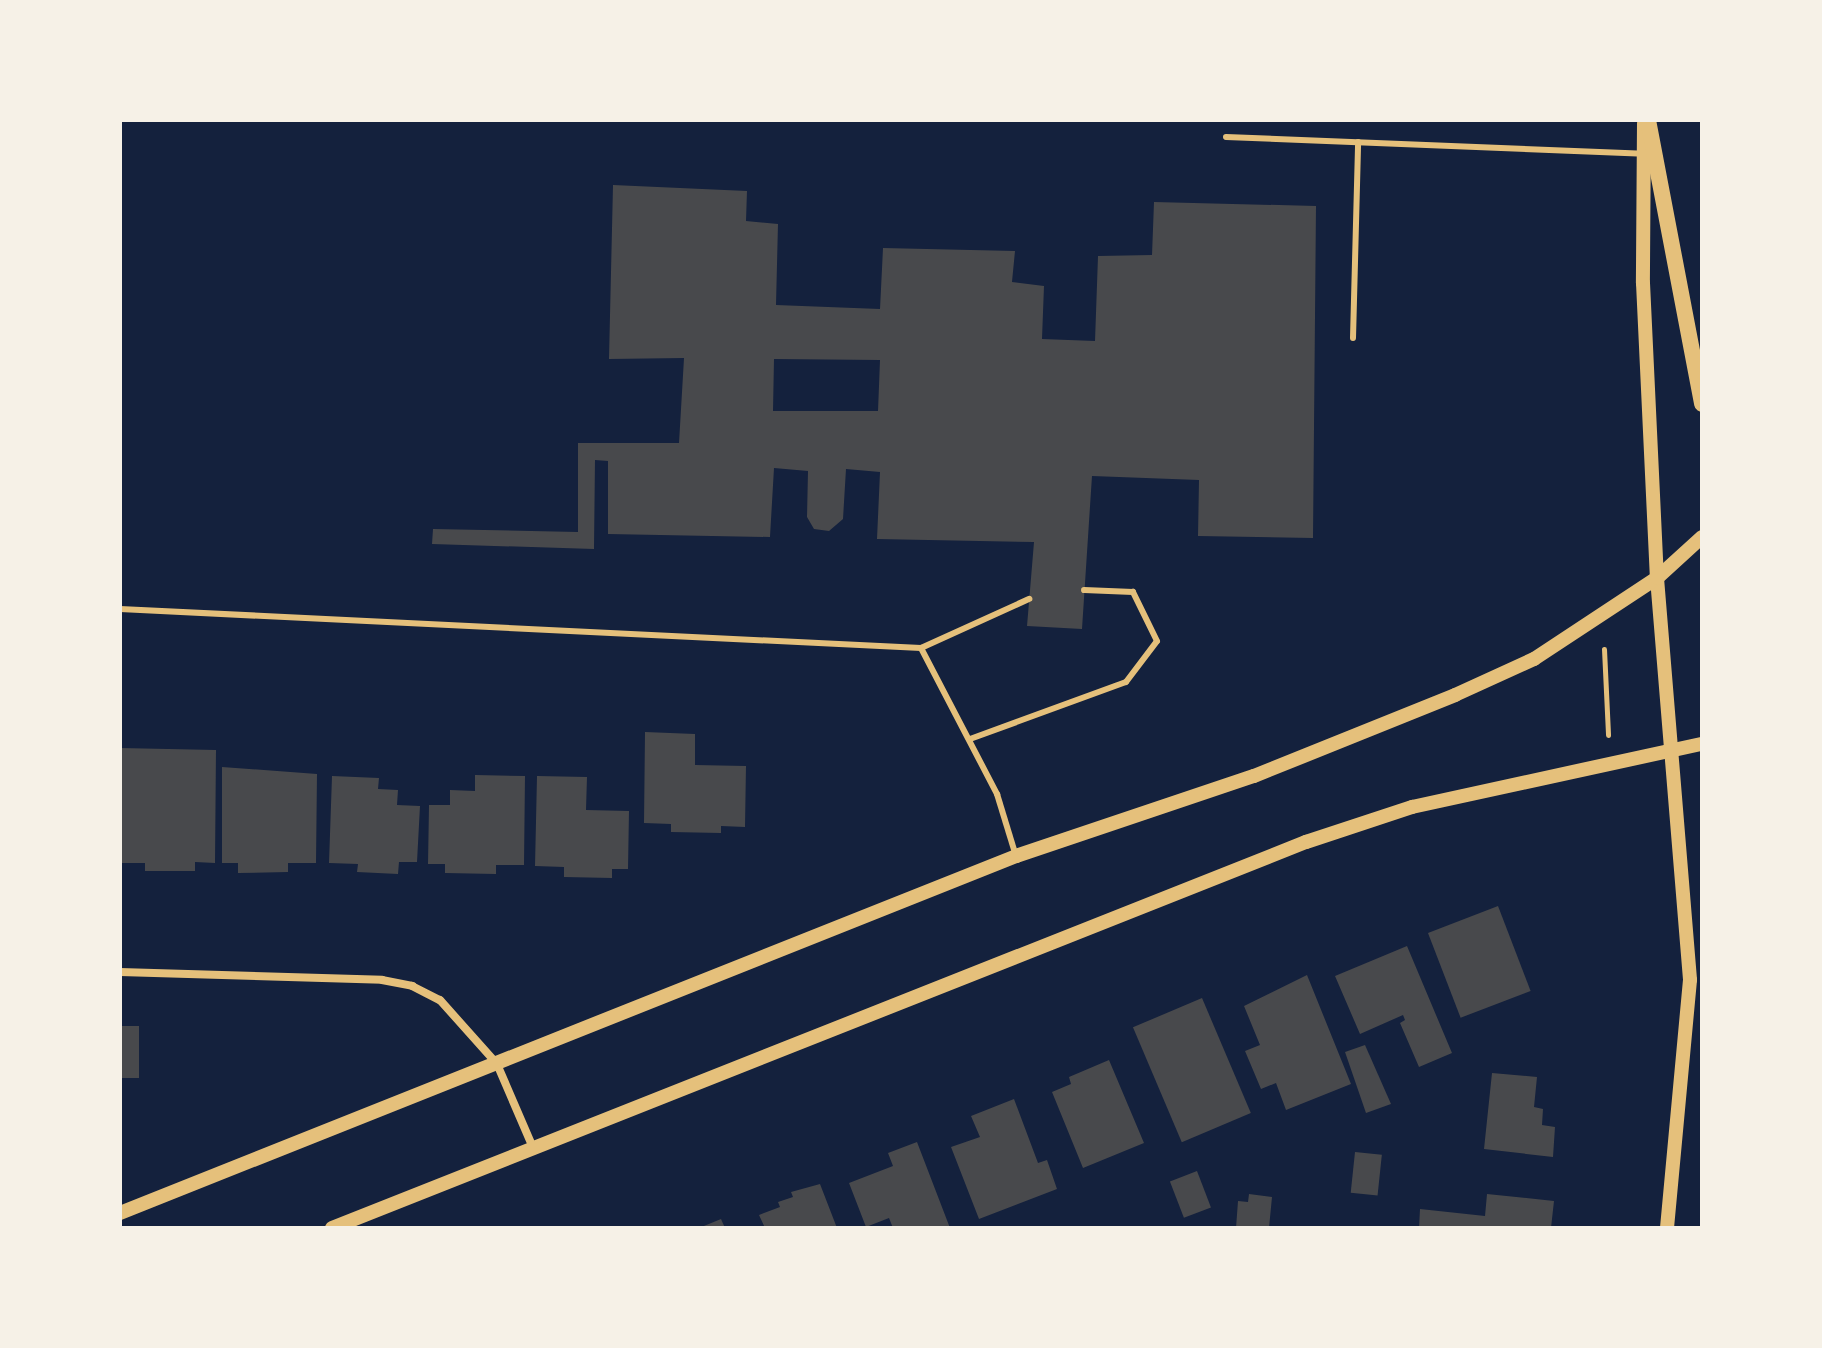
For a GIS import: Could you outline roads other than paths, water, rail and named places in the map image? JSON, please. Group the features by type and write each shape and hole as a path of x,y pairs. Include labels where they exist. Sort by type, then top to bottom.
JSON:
{"main road":[{"path":"1646,120 1702,404"}],"street":[{"path":"1646,120 1643,283 1657,578 1674,750 1690,980 1667,1228"},
{"path":"120,1213 1016,856 1254,776 1455,695 1534,659 1657,578 1702,537"},
{"path":"332,1228 1306,842 1412,807 1702,744"},
{"path":"120,972 382,980 412,986 440,1000 497,1064 534,1150"}],"lane":[{"path":"1226,137 1644,154"},
{"path":"1353,338 1358,142"},
{"path":"970,739 1126,682 1157,641 1133,592 1084,590"},
{"path":"120,609 921,648 1029,599"},
{"path":"921,648 997,794 1016,856"}]}
